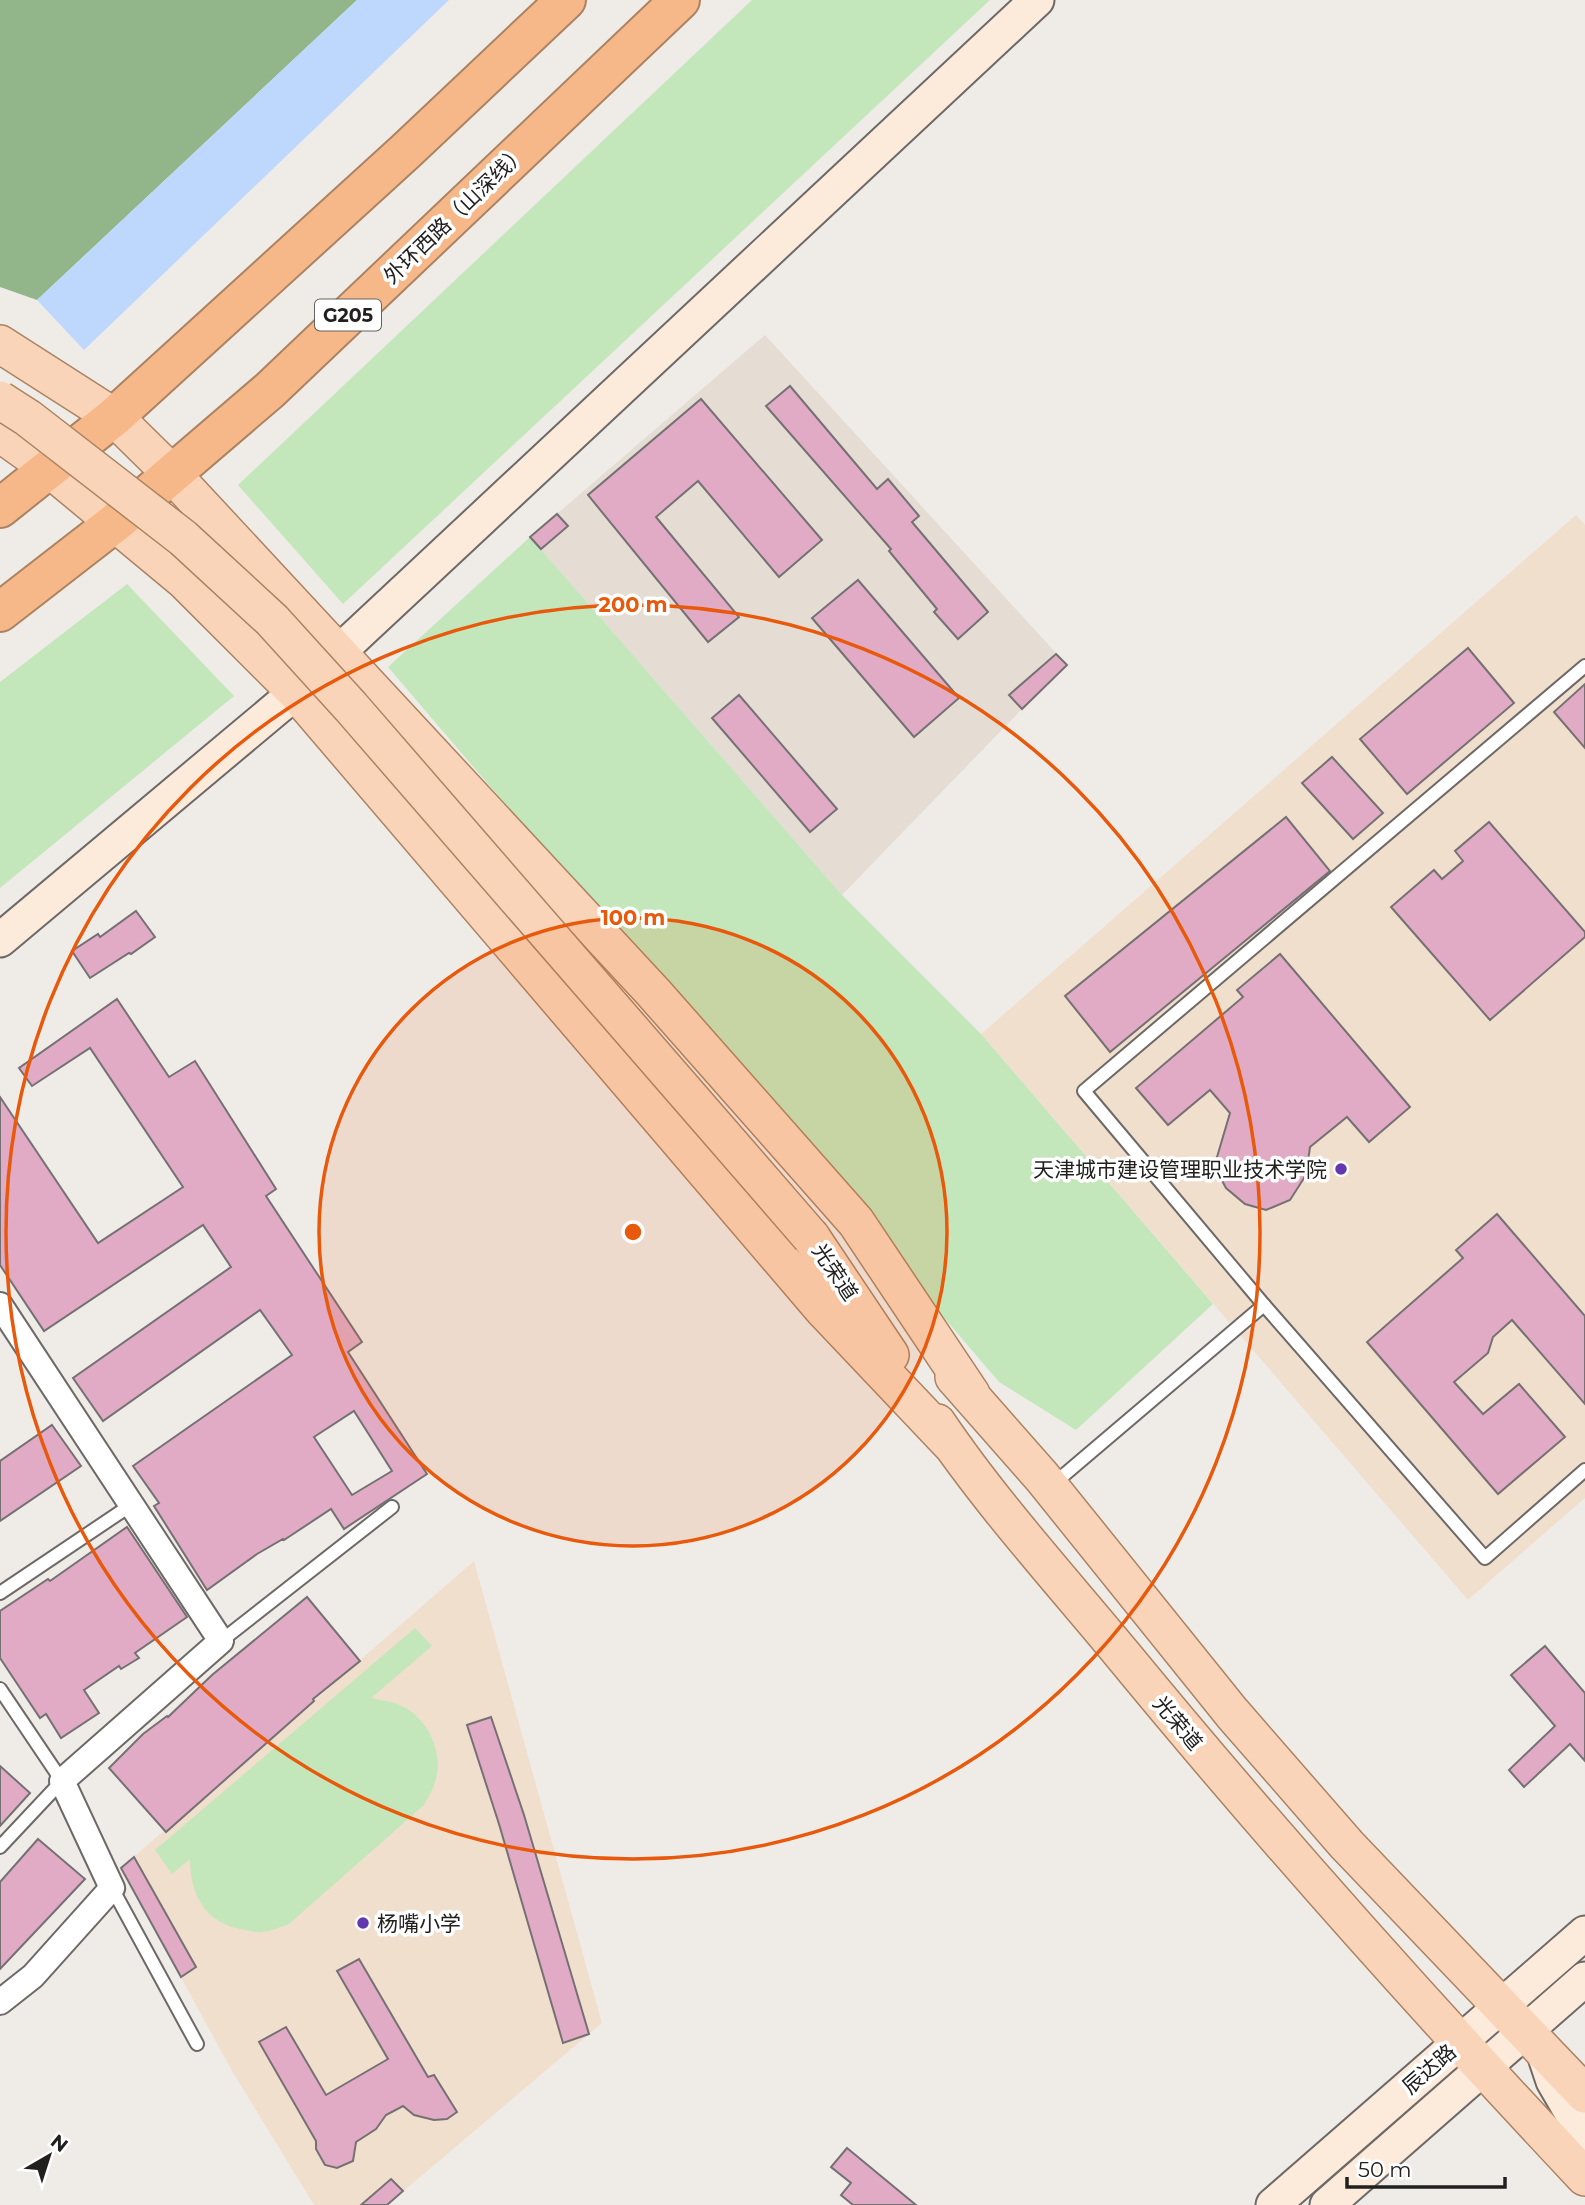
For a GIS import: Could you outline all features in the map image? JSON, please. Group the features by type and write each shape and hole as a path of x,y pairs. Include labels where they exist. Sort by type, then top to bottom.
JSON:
{"highway":[{"path":"0,508 114,417 406,151 566,0"},
{"name":"外环西路（山深线）","path":"0,612 116,522 270,390 680,0"}],"main road":[{"path":"0,344 114,417 171,473 653,992 856,1222 971,1394"},
{"path":"0,400 28,418 183,538 272,620 351,707 811,1237 971,1394 1050,1486 1241,1723 1347,1845 1500,2006 1537,2032 1585,2094"},
{"path":"0,433 49,468 184,580 296,692 823,1309 950,1443"},
{"name":"光荣道","path":"811,1237 950,1443 1210,1761 1300,1866 1471,2056 1585,2176"}],"street":[{"path":"0,940 296,692 1037,0"},
{"path":"0,1305 221,1641 62,1781 112,1888 33,1976 0,2002"},
{"name":"辰达路","path":"1327,2205 1471,2056 1500,2006 1585,1933"},
{"path":"1585,1944 1567,1969 1537,2032 1553,2081 1585,2136"},
{"name":"辰达路","path":"1273,2205 1471,2056 1537,2032 1585,1979"}],"lane":[{"path":"1585,666 1084,1091 1264,1305 1485,1558 1585,1470"},
{"path":"1050,1486 1264,1305"},
{"path":"0,1593 131,1505"},
{"path":"221,1641 392,1507"},
{"path":"0,1689 62,1781 0,1847"},
{"path":"112,1888 197,2044"}],"shaded area":[{"path":"765,335 1067,665 842,895 530,537"},
{"name":"天津城市建设管理职业技术学院","path":"1576,515 1585,525 1585,1498 1468,1600 981,1034"},
{"name":"杨嘴小学","path":"474,1561 602,2023 387,2205 314,2205 232,2071 121,1868"}],"green space":[{"path":"0,0 357,0 37,300 0,287"},
{"path":"752,0 990,0 343,604 238,485"},
{"path":"530,537 842,895 981,1034 1213,1304 1076,1430 999,1382 388,667"},
{"path":"127,584 234,696 0,888 0,682"},
{"path":"415,1628 432,1646 371,1698 394,1703 408,1710 418,1717 432,1737 438,1761 437,1773 424,1805 289,1924 258,1932 220,1922 210,1915 197,1896 190,1859 172,1874 155,1850"}],"water":[{"path":"357,0 449,0 84,350 37,300"}],"building":[{"path":"790,386 877,489 888,479 919,516 912,522 988,612 958,639 934,612 937,609 889,551 891,549 766,406"},
{"path":"701,399 822,540 779,577 698,481 656,517 739,617 708,642 588,495"},
{"path":"557,514 568,526 541,549 530,537"},
{"path":"858,580 959,698 914,737 812,618"},
{"path":"1468,648 1514,703 1407,794 1360,739"},
{"path":"1056,654 1067,665 1022,709 1009,695"},
{"path":"1585,684 1585,748 1554,712"},
{"path":"739,695 837,809 810,832 712,718"},
{"path":"1332,757 1383,813 1353,839 1302,783"},
{"path":"1286,817 1330,871 1110,1052 1065,996"},
{"path":"1489,822 1585,932 1585,937 1490,1020 1391,907 1434,870 1442,879 1463,861 1455,851"},
{"path":"136,911 155,937 90,978 72,951 98,934 100,937"},
{"path":"1280,954 1410,1107 1369,1142 1347,1117 1310,1147 1306,1175 1290,1200 1266,1210 1245,1204 1226,1188 1218,1173 1217,1157 1230,1113 1210,1090 1168,1125 1136,1088 1243,997 1237,990"},
{"path":"117,999 169,1077 195,1061 276,1189 266,1196 362,1342 348,1352 427,1474 344,1529 331,1509 257,1554 207,1590 154,1506 159,1503 133,1466 292,1355 260,1310 103,1421 73,1378 231,1267 203,1225 44,1331 0,1265 0,1097 98,1243 183,1187 90,1048 32,1086 19,1068","holes":["354,1411 392,1471 352,1495 314,1437"]},
{"path":"1497,1214 1585,1316 1585,1404 1512,1320 1493,1337 1488,1353 1454,1382 1483,1414 1519,1384 1565,1437 1498,1494 1367,1342 1463,1258 1456,1250"},
{"path":"52,1425 81,1466 0,1521 0,1461"},
{"path":"127,1527 187,1617 135,1653 139,1658 121,1669 119,1666 84,1690 99,1713 61,1738 46,1714 40,1718 0,1658 0,1611 48,1579 50,1581"},
{"path":"307,1597 360,1661 313,1699 314,1701 166,1832 109,1768 143,1734 168,1717 212,1675"},
{"path":"1545,1646 1585,1693 1585,1761 1570,1744 1524,1787 1509,1770 1555,1726 1511,1675"},
{"path":"491,1717 524,1815 589,2034 563,2043 467,1725"},
{"path":"0,1766 30,1793 0,1826"},
{"path":"38,1839 85,1879 0,1969 0,1882"},
{"path":"134,1857 196,1967 181,1977 121,1868"},
{"path":"359,1959 428,2077 434,2075 457,2112 447,2119 434,2120 414,2115 403,2106 386,2115 376,2129 356,2142 353,2161 337,2168 325,2165 316,2149 316,2141 259,2042 286,2027 326,2095 388,2059 337,1971"},
{"path":"847,2148 916,2205 853,2205 841,2195 851,2183 831,2167"},
{"path":"391,2179 403,2191 387,2205 361,2205"}],"place":[{"name":"天津城市建设管理职业技术学院","path":"1341,1169"},
{"name":"杨嘴小学","path":"363,1923"}]}
